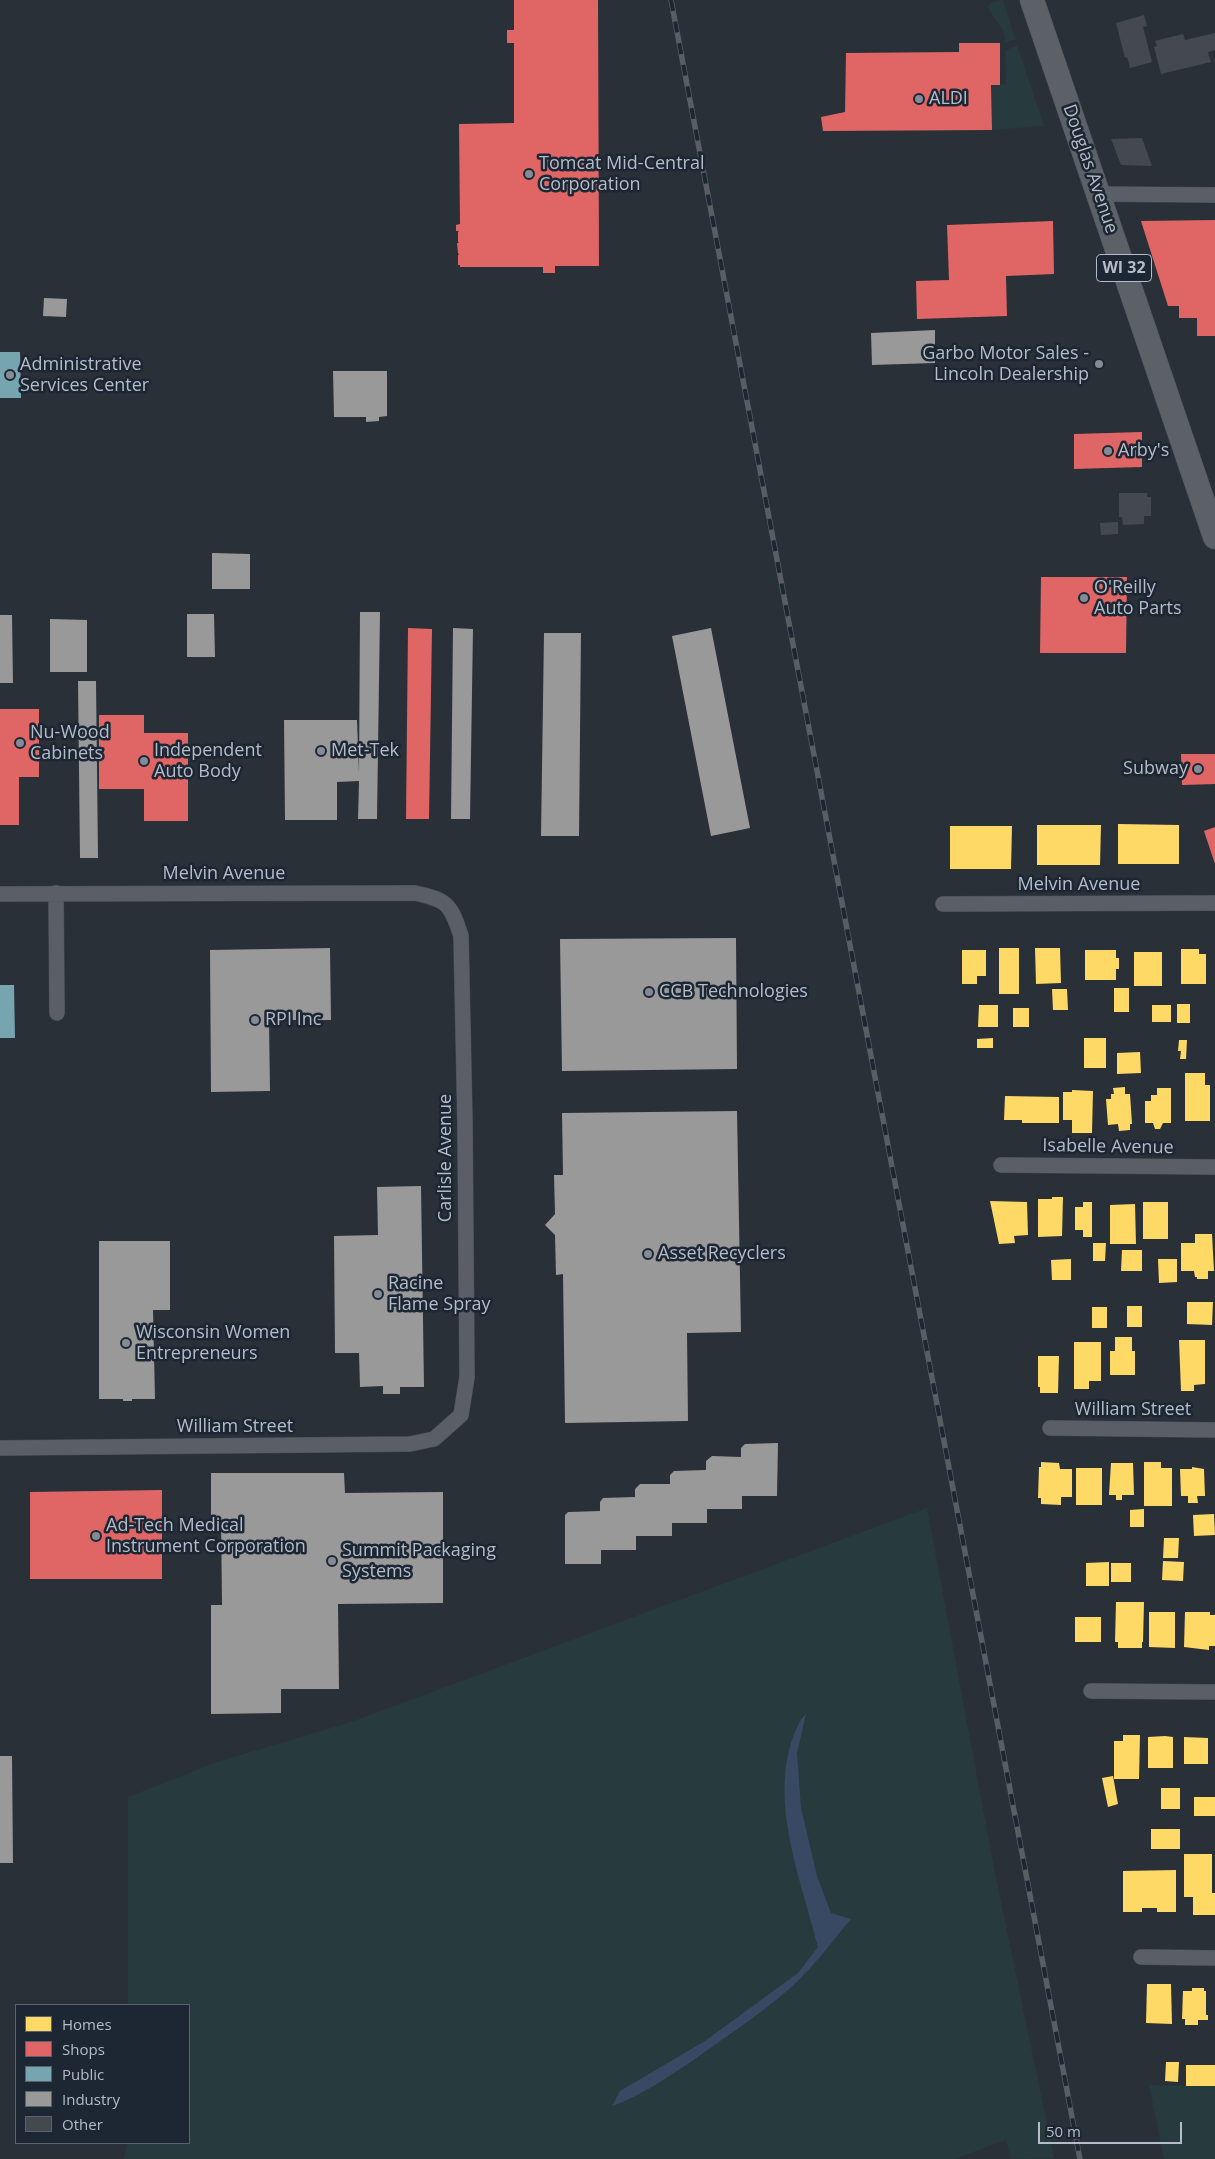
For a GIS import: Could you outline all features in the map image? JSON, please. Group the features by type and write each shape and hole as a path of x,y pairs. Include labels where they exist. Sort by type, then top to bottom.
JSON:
{"main road":[{"name":"Douglas Avenue","path":"1032,0 1215,537"}],"street":[{"path":"1099,194 1215,194"},
{"path":"56,893 57,1013"},
{"name":"Melvin Avenue","path":"0,894 415,893 446,903"},
{"name":"Carlisle Avenue","path":"446,903 455,918 461,936 467,1377 461,1415"},
{"name":"Melvin Avenue","path":"943,904 1215,903"},
{"name":"Isabelle Avenue","path":"1001,1165 1215,1167"},
{"name":"William Street","path":"0,1448 410,1444 434,1439 461,1415"},
{"name":"William Street","path":"1050,1428 1215,1430"},
{"path":"1091,1691 1215,1692"},
{"path":"1141,1958 1215,1958"}],"green space":[{"path":"1003,0 1015,39 1005,43 1003,31 988,7 991,3"},
{"path":"1017,45 1044,126 992,130 991,85 1006,84 1005,51"},
{"path":"927,1508 995,1873 1054,2158 1011,2159 1006,2140 955,2159 124,2159 127,2144 190,2144 190,2004 128,2004 128,1797 217,1762 351,1722"},
{"path":"1149,2085 1215,2086 1215,2159 1164,2159"}],"water":[{"path":"806,1714 797,1753 801,1808 817,1876 831,1913 851,1919 805,1973 765,2009 663,2080 643,2092 612,2106 620,2091 705,2041 798,1973 818,1947 797,1870 786,1817 786,1765 792,1740 799,1723"}],"building: Homes":[{"path":"1118,824 1179,825 1179,864 1118,864"},
{"path":"1037,825 1101,825 1100,865 1037,865"},
{"path":"950,826 1012,826 1011,869 950,869"},
{"path":"999,948 1019,948 1019,994 999,994"},
{"path":"1035,948 1060,948 1061,983 1036,984"},
{"path":"1181,949 1199,949 1199,954 1206,954 1206,984 1181,984"},
{"path":"962,950 986,950 986,976 977,976 977,984 962,984"},
{"path":"1085,950 1116,950 1116,958 1119,958 1119,969 1116,969 1116,980 1085,980"},
{"path":"1134,952 1162,952 1162,986 1134,986"},
{"path":"1114,988 1129,988 1129,1012 1114,1012"},
{"path":"1052,989 1067,989 1068,1010 1053,1010"},
{"path":"1177,1004 1190,1004 1190,1023 1177,1023"},
{"path":"979,1005 998,1005 998,1027 978,1027"},
{"path":"1152,1005 1171,1005 1171,1022 1152,1022"},
{"path":"1013,1008 1029,1008 1029,1027 1013,1027"},
{"path":"993,1038 993,1048 977,1048 977,1039"},
{"path":"1084,1038 1106,1038 1106,1068 1084,1068"},
{"path":"1179,1040 1187,1040 1186,1059 1180,1059 1181,1051 1178,1051"},
{"path":"1140,1052 1141,1073 1117,1074 1117,1053"},
{"path":"1185,1073 1205,1073 1205,1085 1210,1085 1210,1121 1185,1121"},
{"path":"1125,1087 1125,1094 1130,1094 1132,1124 1130,1124 1130,1130 1119,1131 1118,1124 1108,1125 1106,1099 1111,1099 1111,1094 1114,1094 1113,1088"},
{"path":"1157,1088 1171,1088 1171,1123 1163,1123 1160,1129 1155,1129 1153,1123 1145,1123 1145,1101 1151,1101 1151,1095 1157,1095"},
{"path":"1072,1090 1093,1091 1092,1133 1072,1133 1072,1120 1063,1120 1063,1092 1072,1092"},
{"path":"1005,1096 1059,1097 1059,1123 1022,1123 1022,1120 1004,1120"},
{"path":"1052,1197 1063,1197 1062,1236 1038,1237 1038,1199 1052,1199"},
{"path":"990,1201 1027,1202 1028,1235 1014,1236 1015,1243 999,1244"},
{"path":"1083,1202 1092,1202 1092,1237 1083,1237 1083,1230 1075,1230 1075,1207 1083,1207"},
{"path":"1143,1202 1168,1202 1168,1239 1143,1239"},
{"path":"1135,1204 1136,1244 1110,1244 1110,1205"},
{"path":"1195,1234 1212,1234 1214,1271 1208,1271 1208,1279 1197,1279 1194,1271 1181,1271 1181,1243 1195,1243"},
{"path":"1093,1243 1106,1243 1105,1261 1093,1261"},
{"path":"1122,1250 1142,1250 1142,1271 1121,1271"},
{"path":"1071,1259 1071,1280 1052,1280 1051,1260"},
{"path":"1158,1259 1177,1259 1177,1282 1159,1283"},
{"path":"1187,1302 1213,1302 1212,1325 1187,1324"},
{"path":"1127,1306 1142,1306 1142,1327 1127,1327"},
{"path":"1092,1307 1107,1307 1107,1328 1092,1328"},
{"path":"1115,1337 1132,1337 1132,1351 1135,1351 1135,1375 1110,1375 1110,1351 1115,1351"},
{"path":"1179,1340 1205,1340 1205,1384 1194,1385 1194,1391 1181,1391"},
{"path":"1074,1342 1101,1342 1101,1381 1089,1381 1089,1389 1074,1389"},
{"path":"1038,1356 1059,1356 1058,1393 1040,1393 1040,1387 1038,1387"},
{"path":"1041,1462 1059,1463 1060,1469 1072,1469 1072,1497 1061,1497 1061,1505 1041,1504 1041,1498 1038,1498 1039,1467 1041,1467"},
{"path":"1144,1462 1161,1462 1161,1468 1172,1468 1172,1506 1144,1506"},
{"path":"1111,1463 1133,1463 1134,1495 1122,1495 1122,1500 1116,1500 1116,1495 1109,1495"},
{"path":"1192,1467 1204,1469 1205,1496 1197,1496 1198,1503 1188,1503 1188,1496 1181,1496 1180,1469 1192,1469"},
{"path":"1076,1468 1102,1468 1102,1505 1076,1505"},
{"path":"1144,1509 1144,1527 1130,1527 1130,1510"},
{"path":"1214,1514 1215,1535 1194,1536 1193,1515"},
{"path":"1164,1538 1179,1538 1178,1558 1163,1558"},
{"path":"1163,1561 1184,1562 1183,1581 1162,1580"},
{"path":"1109,1562 1109,1586 1086,1586 1086,1563"},
{"path":"1111,1563 1131,1563 1131,1582 1111,1582"},
{"path":"1116,1602 1144,1602 1142,1648 1118,1648 1118,1642 1115,1642"},
{"path":"1149,1612 1175,1612 1175,1648 1149,1647"},
{"path":"1185,1612 1210,1612 1210,1615 1215,1615 1215,1646 1209,1646 1209,1650 1184,1647"},
{"path":"1075,1617 1101,1617 1101,1642 1075,1642"},
{"path":"1123,1735 1140,1735 1139,1779 1114,1779 1114,1741 1123,1741"},
{"path":"1148,1737 1173,1737 1173,1768 1148,1768"},
{"path":"1184,1737 1208,1738 1208,1764 1184,1764"},
{"path":"1113,1776 1118,1804 1108,1807 1102,1778"},
{"path":"1161,1788 1180,1788 1180,1809 1161,1809"},
{"path":"1194,1797 1215,1797 1215,1816 1194,1816"},
{"path":"1151,1829 1180,1829 1180,1849 1151,1849"},
{"path":"1184,1854 1212,1854 1212,1893 1215,1893 1215,1915 1193,1915 1193,1897 1184,1897"},
{"path":"1176,1870 1176,1912 1157,1912 1157,1908 1142,1908 1142,1912 1123,1912 1123,1871"},
{"path":"1147,1984 1171,1984 1172,2024 1146,2023"},
{"path":"1192,1988 1204,1988 1204,1991 1206,1991 1206,2015 1208,2015 1208,2020 1198,2020 1198,2025 1185,2025 1185,2019 1182,2019 1183,1991 1192,1991"},
{"path":"1166,2062 1179,2062 1178,2082 1165,2081"},
{"path":"1186,2065 1215,2065 1215,2086 1186,2086"}],"building: Shops":[{"name":"Tomcat Mid-Central Corporation","path":"514,0 598,0 599,266 555,266 555,273 543,273 543,267 460,267 458,265 457,243 459,243 459,231 456,231 456,225 460,224 459,124 514,123 514,43 507,43 507,30 514,30"},
{"name":"ALDI","path":"959,43 1000,43 1000,85 991,85 992,130 823,131 821,117 845,112 846,53 959,52"},
{"path":"1215,220 1215,336 1197,336 1197,318 1179,318 1179,306 1168,306 1141,221"},
{"path":"1053,221 1054,274 1006,276 1007,316 917,319 916,281 949,280 947,225"},
{"name":"Arby's","path":"1142,432 1142,467 1074,469 1074,434"},
{"name":"O'Reilly Auto Parts","path":"1041,577 1127,577 1126,653 1040,653"},
{"path":"408,628 432,629 429,819 406,819"},
{"name":"Nu-Wood Cabinets","path":"0,709 39,709 39,777 19,777 19,825 0,825"},
{"name":"Independent Auto Body","path":"99,715 144,715 144,733 188,733 188,821 144,821 144,789 99,789"},
{"name":"Subway","path":"1181,754 1215,754 1215,784 1182,785"},
{"path":"1215,827 1215,864 1204,831"},
{"name":"Ad-Tech Medical Instrument Corporation","path":"162,1490 162,1579 30,1579 30,1492"}],"building: Public":[{"name":"Administrative Services Center","path":"0,352 20,352 21,398 0,398"},
{"path":"0,985 14,985 15,1038 0,1038"}],"building: Industry":[{"path":"44,298 67,299 66,317 43,316"},
{"path":"935,330 935,363 872,365 871,333"},
{"path":"333,371 387,371 387,416 379,417 379,421 366,422 366,417 334,417"},
{"path":"212,553 250,554 250,589 212,589"},
{"name":"Met-Tek","path":"360,612 380,612 377,819 358,819 359,781 337,782 337,820 285,820 284,720 357,720 359,773"},
{"path":"187,614 214,614 215,657 187,657"},
{"path":"0,615 12,615 13,683 0,683"},
{"path":"50,619 87,620 87,672 50,672"},
{"path":"453,628 473,629 470,819 451,819"},
{"path":"711,628 750,828 711,836 672,636"},
{"path":"544,633 581,633 579,836 541,836"},
{"path":"78,681 96,681 98,858 80,858"},
{"name":"CCB Technologies","path":"736,938 737,1069 562,1071 560,939"},
{"name":"RPI Inc","path":"330,948 331,1020 269,1020 270,1091 211,1092 210,950"},
{"name":"Asset Recyclers","path":"737,1111 741,1332 687,1333 688,1421 565,1423 563,1274 556,1275 555,1235 545,1225 555,1214 554,1175 563,1175 562,1113"},
{"name":"Racine Flame Spray","path":"421,1186 424,1387 400,1387 400,1394 383,1394 383,1386 360,1387 359,1353 335,1353 334,1236 378,1235 377,1187"},
{"name":"Wisconsin Women Entrepreneurs","path":"99,1241 170,1241 170,1310 153,1310 155,1399 123,1401 123,1399 99,1399"},
{"path":"778,1443 777,1496 742,1496 742,1509 707,1509 707,1523 672,1523 672,1536 636,1536 636,1550 601,1550 601,1564 565,1564 565,1515 568,1512 600,1511 600,1502 603,1498 635,1497 635,1489 640,1484 670,1484 670,1475 674,1471 706,1470 706,1461 712,1456 741,1457 741,1448 745,1444"},
{"name":"Summit Packaging Systems","path":"211,1473 344,1473 345,1493 443,1492 443,1603 338,1604 339,1689 281,1689 281,1713 211,1714 211,1605 222,1605 221,1518 211,1518"},
{"path":"0,1756 12,1756 13,1863 0,1863"}],"building: Other":[{"path":"1144,15 1147,26 1143,27 1152,62 1130,68 1127,57 1125,58 1116,23"},
{"path":"1215,33 1215,50 1208,52 1211,62 1161,74 1154,47 1157,46 1155,41 1183,34 1185,40"},
{"path":"1142,138 1152,166 1121,165 1111,139"},
{"path":"1119,493 1147,493 1147,497 1151,497 1151,516 1144,516 1144,524 1123,525 1122,517 1119,517"},
{"path":"1118,522 1118,534 1101,535 1100,523"}],"railway":[{"path":"671,0 1080,2159"}],"place":[{"name":"ALDI","path":"919,99"},
{"name":"Tomcat Mid-Central Corporation","path":"529,174"},
{"name":"Garbo Motor Sales - Lincoln Dealership","path":"1099,364"},
{"name":"Administrative Services Center","path":"10,375"},
{"name":"Arby's","path":"1108,451"},
{"name":"O'Reilly Auto Parts","path":"1084,598"},
{"name":"Nu-Wood Cabinets","path":"20,743"},
{"name":"Met-Tek","path":"321,751"},
{"name":"Independent Auto Body","path":"144,761"},
{"name":"Subway","path":"1198,769"},
{"name":"CCB Technologies","path":"649,992"},
{"name":"RPI Inc","path":"255,1020"},
{"name":"Asset Recyclers","path":"648,1254"},
{"name":"Racine Flame Spray","path":"378,1294"},
{"name":"Wisconsin Women Entrepreneurs","path":"126,1343"},
{"name":"Ad-Tech Medical Instrument Corporation","path":"96,1536"},
{"name":"Summit Packaging Systems","path":"332,1561"}]}
